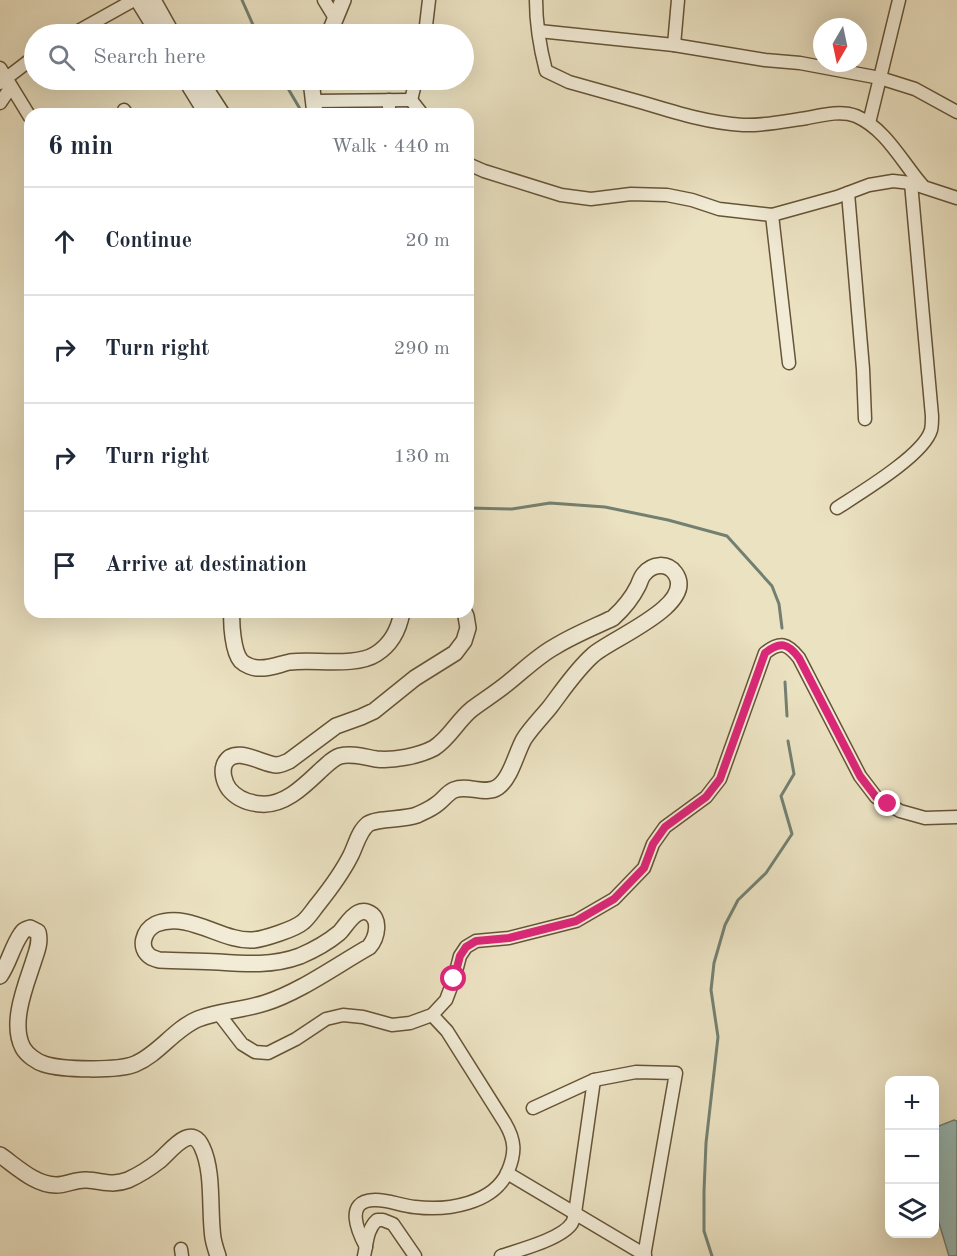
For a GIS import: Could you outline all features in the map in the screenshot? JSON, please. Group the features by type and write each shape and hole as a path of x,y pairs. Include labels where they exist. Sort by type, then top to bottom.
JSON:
{"street":[{"path":"92,24 136,0 152,24"},
{"path":"153,0 166,24"},
{"path":"324,0 336,18"},
{"path":"333,24 343,0"},
{"path":"426,24 429,0"},
{"path":"536,0 542,56 546,71 569,82 718,123 770,124 836,113 854,115 869,123 898,152 908,168 917,184 932,416 931,431 923,445 903,463 837,508"},
{"path":"674,45 678,0"},
{"path":"869,123 899,0"},
{"path":"539,31 674,45 765,60 800,63 880,78 915,89 957,112"},
{"path":"0,103 4,79 24,64"},
{"path":"4,79 24,108"},
{"path":"192,90 203,108"},
{"path":"206,90 218,108"},
{"path":"312,90 314,107 411,100"},
{"path":"411,100 414,90"},
{"path":"389,100 389,108"},
{"path":"411,100 417,108"},
{"path":"474,167 561,195 591,199 631,194 667,195 719,209 772,215 799,209 869,185 893,181 917,184 957,198"},
{"path":"848,193 865,419"},
{"path":"772,215 789,363"},
{"path":"0,976 21,934 30,928 38,932 39,946 24,988 18,1020 23,1049 43,1064 99,1069 121,1068 135,1064 151,1055 196,1020 266,1003 286,995 369,947 375,941 377,926 373,917 367,912 356,914 339,933 316,949 287,961 257,964 159,960 145,952 143,945 146,933 153,926 170,921 195,924 245,940 256,940 294,928 305,921 340,873 368,825 374,822 416,816 435,806 455,789 490,790 498,787 504,780 526,737 572,678 592,655 605,645 636,629 659,613 676,594 677,577 673,570 666,566 658,565 650,568 643,574 637,588 621,611 613,618 554,646 471,710 446,740 432,749 414,756 379,759 353,755 335,757 285,800 269,805 251,803 235,796 225,784 223,772 225,764 231,757 241,755 281,765 336,726 374,711 416,678 455,653 464,641 468,628 466,618"},
{"path":"231,618 236,651 241,661 258,668 303,661 359,661 375,655 387,646 396,633 400,618"},
{"path":"219,1014 242,1044 255,1052 268,1053 296,1039 326,1019 343,1015 392,1024 410,1023 432,1015 446,1000 460,956 466,947 476,941 509,938 576,921 614,899 644,868 653,844 665,827 706,797 720,779 765,653 774,646 783,645 792,649 799,658 860,776 876,797 900,811 925,818 957,817"},
{"path":"365,1252 356,1222 356,1212 359,1206 374,1200 415,1207 467,1204 492,1192 507,1173 514,1149 511,1134 447,1031 432,1015"},
{"path":"507,1173 645,1255 676,1073 636,1072 594,1080 533,1108"},
{"path":"501,1256 551,1239 572,1223 594,1080"},
{"path":"0,1155 47,1184 66,1184 76,1180 113,1184 138,1175 159,1161 183,1139 194,1139 202,1146 207,1162 213,1241 218,1256"},
{"path":"365,1252 369,1231 377,1220 383,1220 393,1224 415,1256"}],"water":[{"path":"957,1121 957,1256 949,1256 939,1223 939,1126"}],"waterway":[{"path":"242,0 253,24"},
{"path":"289,90 299,108"},
{"path":"474,508 512,509 550,503 605,507 668,520 727,536 772,586 779,604 782,628"},
{"path":"785,682 787,716"},
{"path":"712,1256 704,1231 704,1191 706,1143 718,1037 711,990 714,963 725,925 738,900 766,873 792,834 781,796 794,774 788,741"}],"route":[{"path":"454,979 460,956 466,947 476,941 509,938 576,921 614,899 644,868 653,844 665,827 706,797 720,779 765,653 774,646 783,645 792,649 799,658 860,776 876,797 888,804"}]}
